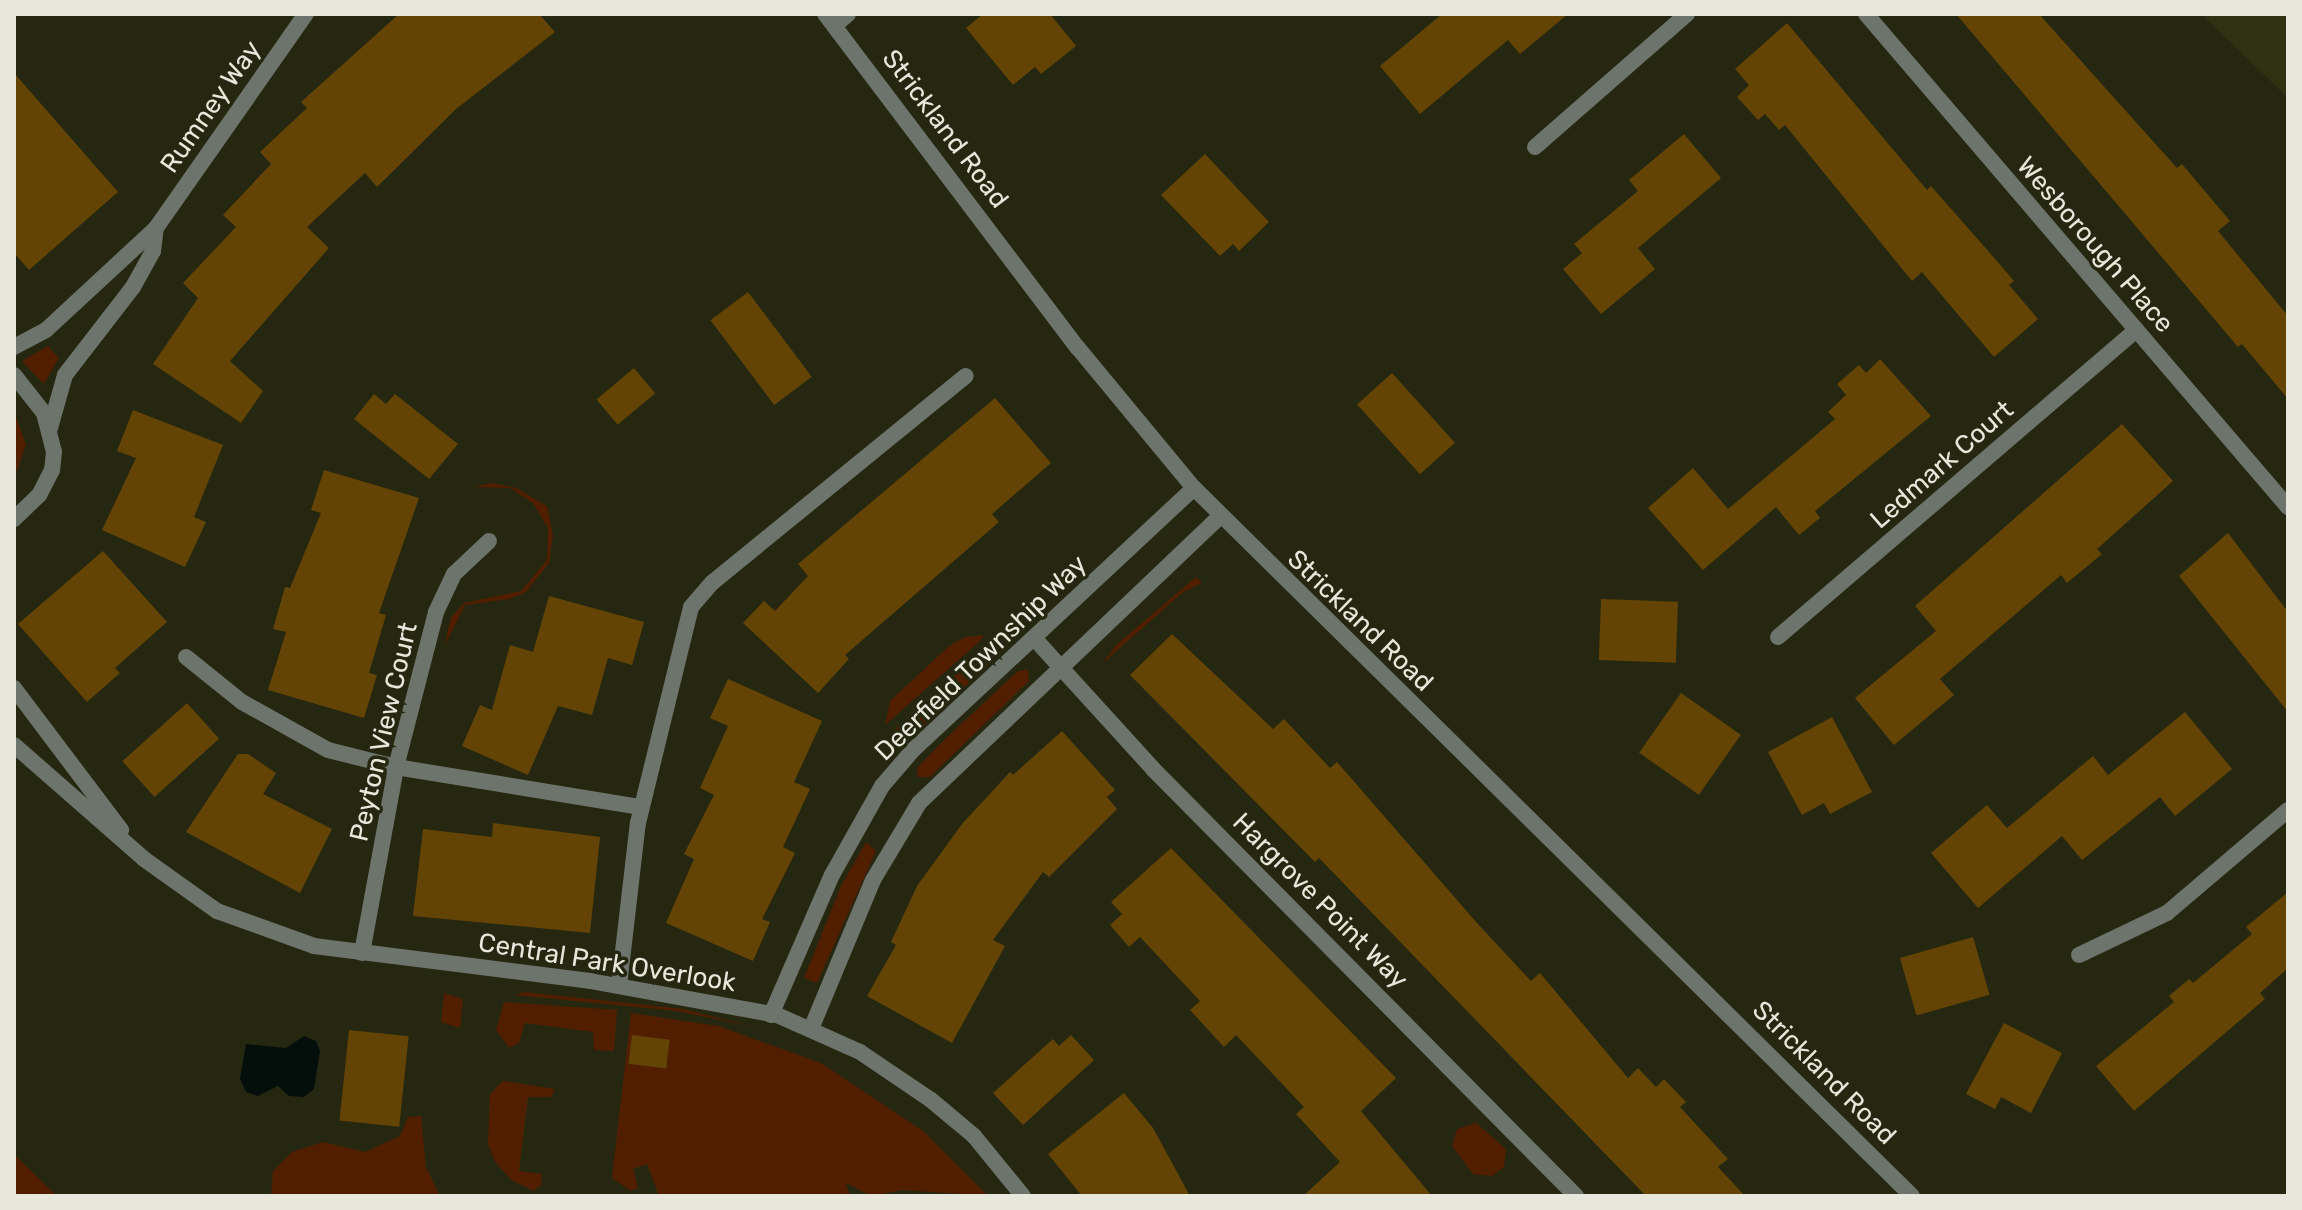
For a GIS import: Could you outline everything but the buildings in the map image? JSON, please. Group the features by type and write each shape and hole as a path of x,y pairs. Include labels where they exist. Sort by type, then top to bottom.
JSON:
{"street":[{"name":"Rumney Way","path":"14,347 46,330 156,228 306,14"},
{"path":"1535,147 1687,14"},
{"name":"Wesborough Place","path":"1866,14 2288,507"},
{"name":"Strickland Road","path":"836,18 1078,348 1194,488 1562,847 1912,1196"},
{"name":"Rumney Way","path":"14,519 39,495 52,470 50,428 65,375 133,287 153,251 156,228"},
{"name":"Ledmark Court","path":"1778,637 2136,330"},
{"name":"Rumney Way","path":"14,375 33,396 50,428"},
{"path":"619,986 641,807 686,618 699,596 966,376"},
{"name":"Deerfield Township Way","path":"771,1015 832,875 872,800 913,750 1194,488"},
{"path":"811,1029 867,894 919,803 1220,516"},
{"name":"Peyton View Court","path":"362,953 396,767 444,590 463,563 489,541"},
{"name":"Hargrove Point Way","path":"1034,638 1153,769 1576,1196"},
{"path":"186,657 242,702 302,740 396,767 641,807"},
{"name":"Central Park Overlook","path":"14,688 144,859"},
{"name":"Central Park Overlook","path":"14,745 144,859 189,893 247,924 314,946 619,986 771,1015 811,1029 860,1052 955,1119 1023,1196"},
{"path":"2079,955 2167,913 2288,810"}],"shaded area":[{"path":"2201,14 2288,14 2288,98"},
{"path":"48,346 59,358 44,384 22,361"},
{"path":"14,410 26,445 14,479"},
{"path":"491,483 516,488 547,506 553,535 549,563 526,592 509,599 465,605 444,647 451,618 464,603 521,591 547,560 548,528 533,503 510,488 474,487"},
{"path":"1196,577 1202,583 1183,592 1102,664 1116,645"},
{"path":"984,635 885,725 890,701 949,646 965,637"},
{"path":"993,641 991,662 916,732 903,738 891,733"},
{"path":"1028,670 1029,681 930,777 918,777 917,768 945,739 1018,671"},
{"path":"866,842 876,851 817,983 804,978 841,886"},
{"path":"524,992 683,1009 755,1027 677,1011 515,995"},
{"path":"444,993 463,999 460,1028 441,1022"},
{"path":"504,1002 617,1010 614,1051 594,1050 593,1032 525,1023 519,1043 509,1048 496,1030"},
{"path":"631,1013 718,1026 821,1063 923,1131 988,1196 903,1190 871,1196 846,1183 850,1196 659,1196 647,1164 633,1169 638,1188 631,1191 612,1178"},
{"path":"304,1036 316,1041 320,1051 314,1089 304,1097 289,1096 278,1086 258,1096 246,1092 240,1079 246,1044 286,1048"},
{"path":"503,1081 555,1089 551,1097 528,1097 519,1171 542,1174 541,1185 534,1191 511,1180 494,1160 488,1143 490,1094"},
{"path":"421,1116 426,1167 440,1196 271,1196 273,1171 292,1152 323,1142 365,1152 400,1136 408,1117"},
{"path":"1476,1123 1506,1149 1504,1167 1492,1176 1473,1174 1452,1146 1457,1129"},
{"path":"14,1154 55,1194 58,1196 14,1196"}]}
